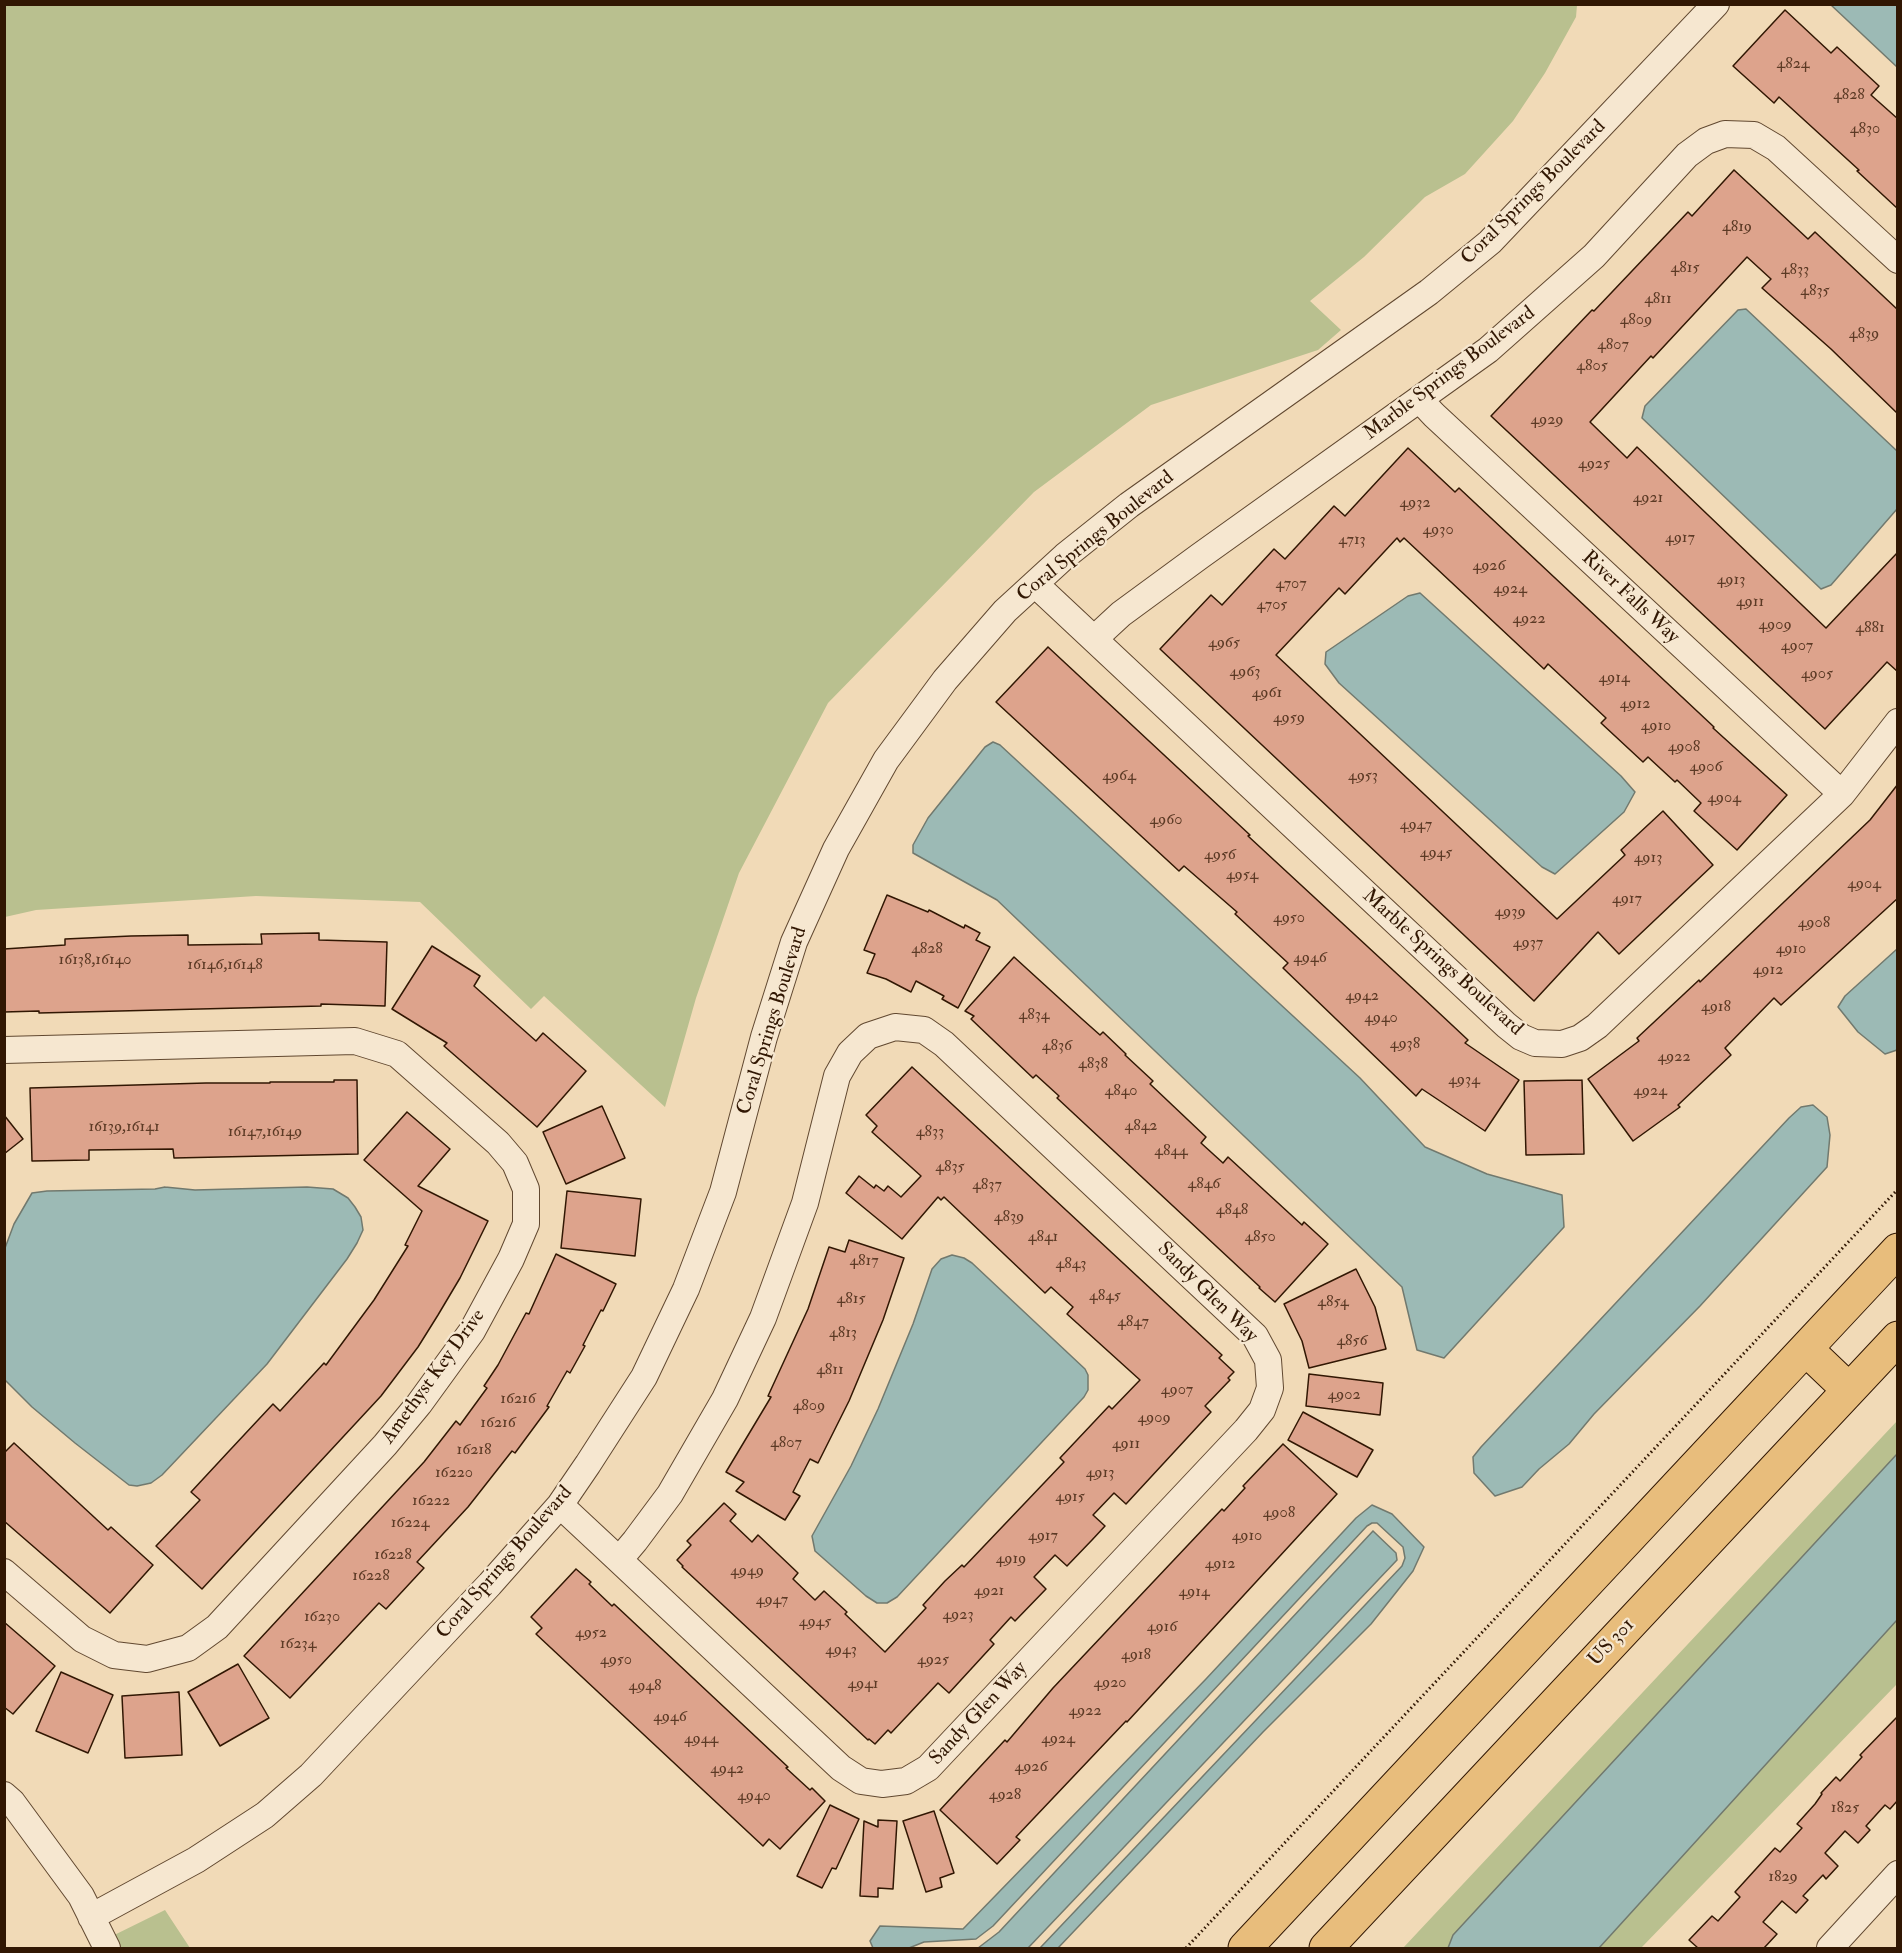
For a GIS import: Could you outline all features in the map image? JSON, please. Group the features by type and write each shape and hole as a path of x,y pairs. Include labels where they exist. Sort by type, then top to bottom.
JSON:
{"main road":[{"path":"1245,1948 1898,1250"},
{"name":"US 301","path":"1326,1948 1898,1338"},
{"path":"1806,1348 1849,1390"}],"street":[{"name":"Coral Springs Boulevard","path":"91,1917 196,1860 265,1815 304,1782 490,1584 560,1505 644,1377 686,1289 723,1192 764,1037 794,942 836,849 886,760 945,680 1005,610 1065,556 1129,505 1430,292 1490,242 1716,4"},
{"name":"Marble Springs Boulevard","path":"1094,639 1121,614 1200,556 1488,350 1594,256 1687,155 1706,141 1725,134 1754,135 1776,148 1898,260"},
{"name":"River Falls Way","path":"1420,400 1842,794"},
{"name":"Marble Springs Boulevard","path":"1035,584 1506,1025 1521,1037 1534,1043 1562,1044 1580,1038 1597,1026 1842,794 1898,722"},
{"name":"Sandy Glen Way","path":"560,1505 841,1768 861,1781 882,1784 906,1781 928,1768 1245,1430 1262,1410 1270,1388 1268,1360 1255,1336 944,1044 924,1030 895,1027 868,1036 850,1053 837,1076 805,1203 763,1318 725,1399 670,1494 619,1560"},
{"name":"Amethyst Key Drive","path":"4,1050 355,1041 397,1054 498,1143 515,1163 525,1189 526,1224 511,1259 472,1332 419,1404 385,1445 217,1627 188,1648 147,1659 114,1655 82,1639 4,1572"},
{"path":"4,1795 12,1802 81,1896 107,1948"},
{"path":"1830,1948 1898,1874"}],"path":[{"path":"1186,1948 1898,1189"}],"green space":[{"path":"1577,4 1576,17 1545,73 1513,121 1465,174 1425,197 1364,257 1310,301 1341,330 1318,350 1151,405 1034,492 828,703 739,873 696,998 665,1107 544,996 531,1009 420,902 256,896 36,910 5,917 4,5"},
{"path":"1897,1421 1897,1684 1641,1948 1403,1948"},
{"path":"165,1910 190,1948 101,1948 98,1943"}],"water":[{"path":"1831,5 1897,5 1897,67"},
{"path":"1746,309 1897,451 1897,509 1831,585 1821,589 1642,418 1645,406 1738,310"},
{"path":"1420,593 1621,776 1635,792 1624,812 1555,874 1542,867 1339,683 1325,664 1326,652 1408,596"},
{"path":"993,742 1000,745 1360,1078 1425,1147 1487,1174 1562,1195 1564,1227 1444,1358 1417,1350 1402,1287 997,900 913,853 913,845 928,818 985,747"},
{"path":"1897,949 1897,1050 1885,1054 1858,1032 1838,1007 1845,996"},
{"path":"1813,1105 1827,1117 1830,1135 1827,1167 1700,1306 1594,1414 1569,1444 1539,1469 1522,1487 1495,1496 1474,1473 1473,1457 1481,1447 1789,1118 1801,1107"},
{"path":"165,1187 195,1190 307,1187 333,1189 348,1198 355,1207 361,1217 363,1230 347,1259 267,1364 162,1475 151,1483 137,1486 129,1485 75,1443 32,1407 5,1380 5,1248 14,1224 32,1193"},
{"path":"952,1255 972,1263 1085,1369 1088,1375 1088,1390 1084,1397 897,1597 887,1603 877,1603 815,1551 812,1536 851,1466 878,1409 913,1324 932,1269 941,1259"},
{"path":"1897,1454 1897,1620 1599,1948 1448,1948 1453,1935"},
{"path":"1372,1505 1392,1514 1424,1547 1413,1571 1371,1624 1263,1732 1058,1948 1040,1948 1402,1566 1405,1558 1403,1547 1377,1523 1367,1526 993,1926 976,1939 924,1942 909,1948 873,1948 870,1941 880,1926 963,1929 1206,1679 1356,1518"},
{"path":"1373,1531 1396,1553 1397,1560 1028,1948 978,1948 999,1932"}],"building":[{"path":"1785,10 1831,53 1837,47 1879,86 1871,95 1898,119 1898,209 1779,97 1774,103 1733,66"},
{"path":"1734,170 1808,239 1815,232 1898,310 1898,414 1831,349 1762,288 1771,279 1747,257 1590,422 1627,458 1637,447 1826,628 1898,552 1898,672 1887,662 1825,729 1491,416 1688,212 1692,216"},
{"path":"1408,448 1455,492 1459,488 1787,795 1737,850 1694,811 1701,803 1677,780 1675,782 1648,757 1643,762 1601,723 1606,718 1548,664 1544,669 1404,538 1400,542 1397,538 1345,594 1339,588 1276,655 1557,919 1625,855 1621,850 1663,811 1713,865 1619,954 1598,932 1534,1001 1160,649 1211,595 1222,605 1274,549 1285,559 1334,506 1345,516"},
{"path":"1048,647 1468,1040 1465,1043 1519,1080 1485,1131 1422,1089 1416,1096 1283,968 1288,963 1235,914 1237,912 1184,866 1179,871 996,702"},
{"path":"1898,784 1898,898 1781,1005 1774,998 1725,1048 1731,1055 1678,1105 1680,1107 1633,1141 1588,1079 1639,1041 1637,1038 1699,980 1700,982 1870,820"},
{"path":"887,895 928,912 929,910 964,928 965,925 980,933 976,940 990,947 958,1008 942,999 944,996 916,981 911,992 886,979 867,973 875,954 864,950"},
{"path":"319,933 319,940 387,942 385,1006 321,1004 321,1006 4,1012 4,949 65,945 65,939 131,936 188,935 188,945 262,944 261,934"},
{"path":"432,946 480,976 474,986 536,1041 543,1033 586,1071 537,1127 444,1046 447,1043 392,1009"},
{"path":"1014,957 1100,1035 1103,1032 1126,1054 1153,1081 1150,1084 1206,1137 1201,1143 1223,1163 1228,1157 1302,1225 1304,1222 1328,1244 1275,1302 1057,1098 1059,1096 1036,1075 1033,1078 971,1019 974,1016 965,1011"},
{"path":"912,1067 1222,1355 1219,1358 1234,1372 1228,1378 1230,1380 1205,1406 1211,1412 1126,1504 1114,1493 1093,1515 1105,1526 1067,1566 1055,1555 1034,1577 1046,1589 1015,1621 1011,1617 990,1640 994,1644 949,1693 938,1683 891,1733 888,1730 875,1744 682,1567 677,1560 691,1545 687,1541 724,1503 736,1514 730,1521 752,1542 758,1535 798,1573 793,1579 815,1600 824,1591 885,1652 926,1608 923,1605 945,1581 962,1565 964,1567 1064,1462 1060,1458 1109,1406 1112,1409 1140,1380 1067,1314 1073,1307 1051,1287 1045,1293 944,1197 941,1200 938,1197 902,1239 846,1193 859,1176 874,1188 876,1185 884,1191 888,1186 901,1197 921,1176 872,1132 877,1126 866,1115"},
{"path":"334,1080 357,1080 358,1154 174,1158 173,1149 89,1150 89,1160 32,1161 30,1088 334,1082"},
{"path":"1582,1080 1584,1154 1526,1155 1524,1081"},
{"path":"602,1106 625,1158 566,1184 543,1132"},
{"path":"407,1112 450,1149 418,1186 488,1221 460,1278 438,1315 418,1347 381,1396 202,1589 156,1546 200,1500 191,1492 273,1404 280,1411 324,1363 326,1365 374,1300 408,1246 405,1245 422,1211 364,1160"},
{"path":"4,1115 23,1139 4,1154"},
{"path":"567,1191 641,1199 635,1256 561,1248"},
{"path":"849,1240 904,1258 883,1320 849,1401 818,1463 810,1459 793,1492 800,1496 785,1520 736,1491 744,1482 726,1472 771,1397 768,1396 808,1309 829,1247 845,1252"},
{"path":"556,1254 616,1284 570,1373 567,1371 547,1406 549,1407 515,1453 512,1451 468,1507 417,1562 424,1568 386,1609 379,1603 290,1698 244,1656 424,1462 456,1421 460,1425 487,1388 484,1386 526,1313 529,1314"},
{"path":"1356,1269 1375,1307 1386,1349 1309,1368 1302,1341 1284,1304"},
{"path":"1309,1374 1383,1383 1380,1415 1306,1406"},
{"path":"1303,1412 1373,1450 1357,1477 1288,1440"},
{"path":"14,1443 108,1530 111,1527 153,1565 110,1613 4,1521 4,1453"},
{"path":"1283,1444 1337,1494 1127,1722 1016,1837 1020,1840 997,1864 940,1810 1005,1740 1007,1742 1053,1688 1222,1509 1224,1511 1245,1488 1243,1486"},
{"path":"576,1569 612,1606 614,1604 788,1767 786,1768 825,1801 780,1849 769,1839 763,1846 536,1634 542,1628 531,1617"},
{"path":"4,1622 55,1666 13,1714 4,1707"},
{"path":"238,1664 269,1718 220,1746 188,1692"},
{"path":"61,1672 113,1695 88,1753 36,1731"},
{"path":"179,1692 182,1755 125,1758 122,1696"},
{"path":"1898,1716 1898,1800 1890,1809 1885,1805 1866,1826 1870,1830 1858,1843 1845,1831 1825,1853 1838,1866 1826,1879 1823,1875 1803,1896 1808,1900 1796,1913 1782,1901 1763,1922 1777,1934 1764,1948 1698,1948 1689,1940 1712,1916 1718,1921 1740,1897 1735,1892 1775,1848 1780,1852 1802,1828 1797,1824 1815,1804 1821,1793 1836,1777 1840,1781 1862,1757 1860,1755"},
{"path":"830,1805 859,1819 836,1869 832,1868 822,1888 797,1876"},
{"path":"934,1811 954,1873 940,1878 942,1887 926,1892 903,1821"},
{"path":"878,1820 897,1821 893,1889 878,1888 878,1897 860,1896 864,1821 878,1827"}]}
